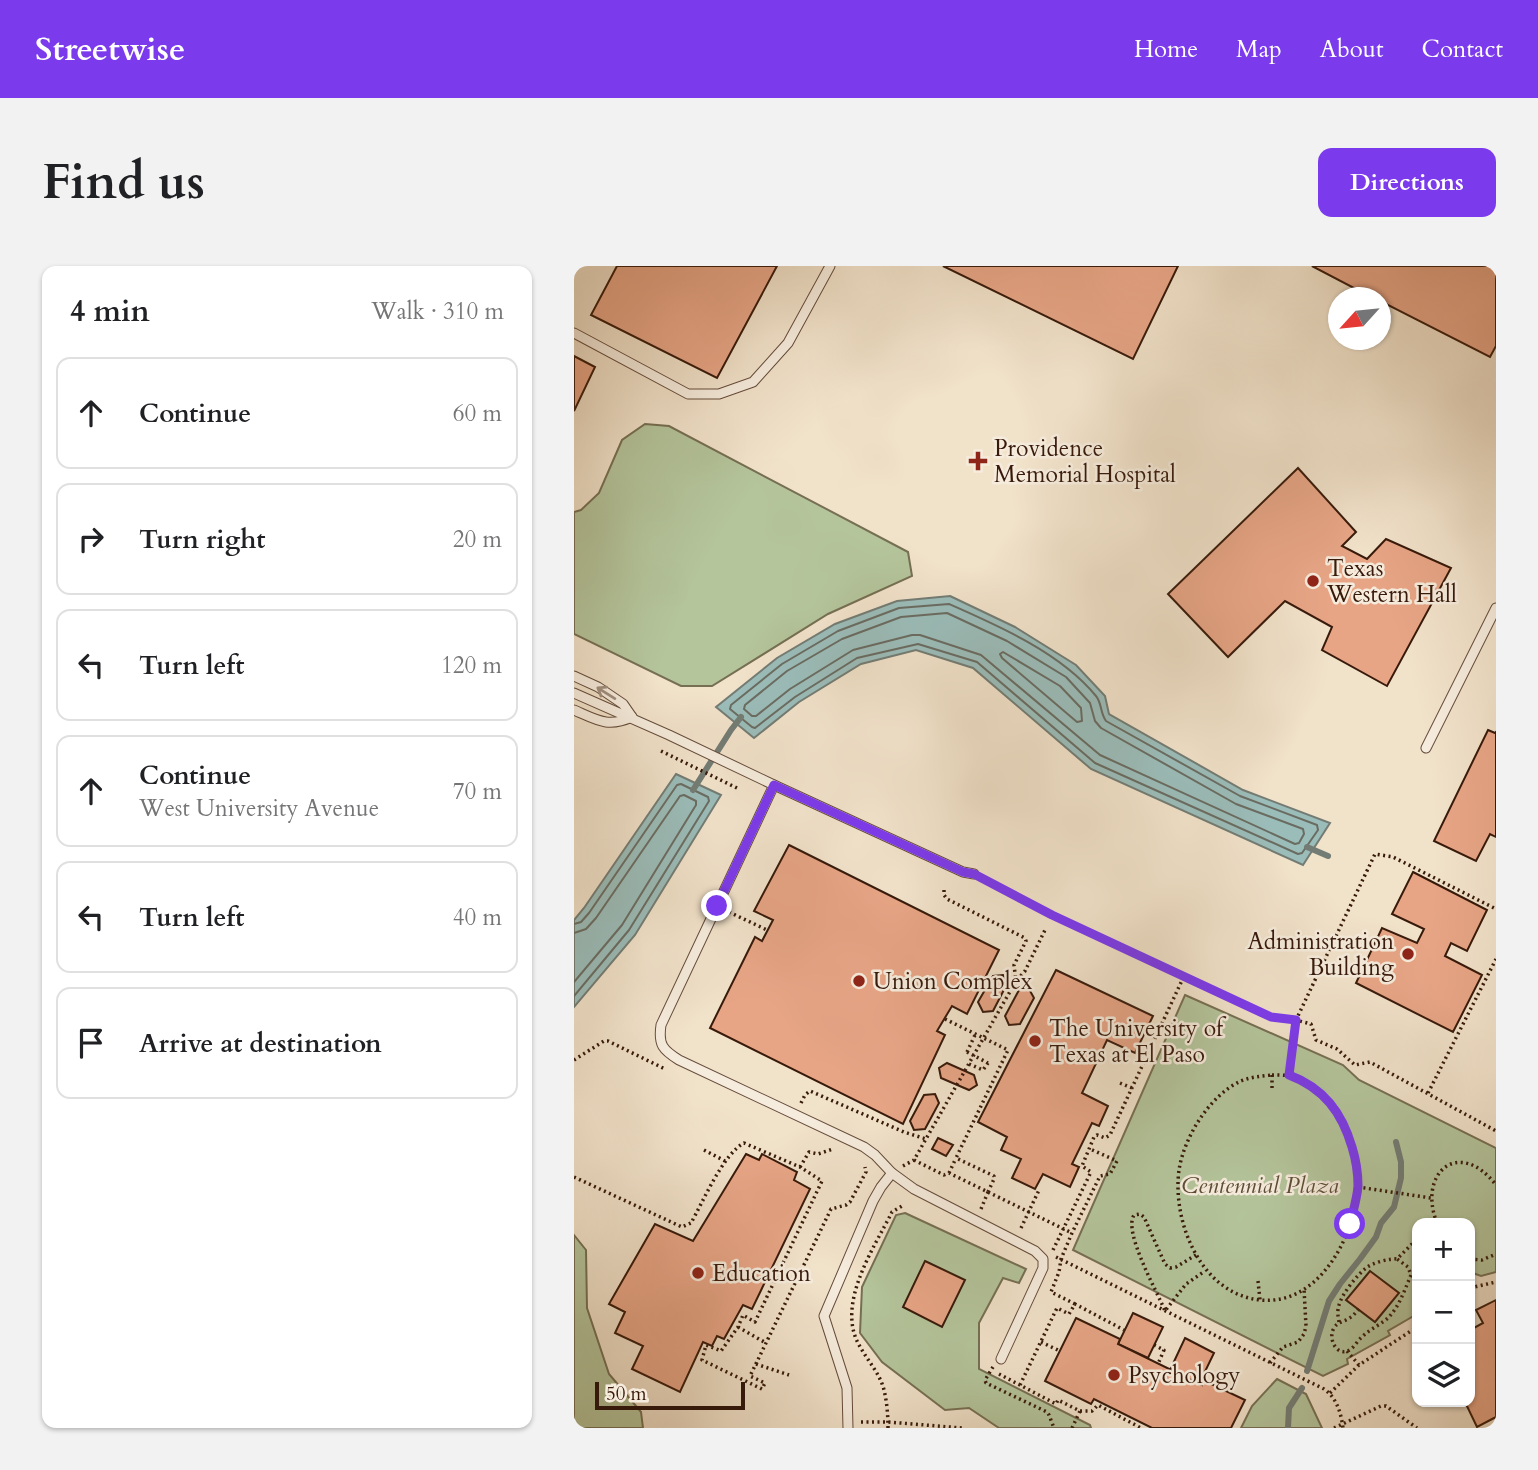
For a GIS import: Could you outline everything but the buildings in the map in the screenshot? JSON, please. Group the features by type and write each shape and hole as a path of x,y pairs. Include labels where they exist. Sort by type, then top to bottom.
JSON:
{"lane":[{"path":"574,333 688,394 719,394 753,382 788,343 830,266"},
{"path":"1426,748 1496,608"},
{"path":"574,676 598,687 623,704 632,718"},
{"path":"574,693 669,734 963,872 974,874"},
{"path":"574,710 600,721 618,723 632,718"},
{"path":"774,785 661,1026 659,1039 665,1051 679,1060 864,1147 914,1189 1035,1251 1042,1259 1043,1268 1001,1359"},
{"path":"848,1425 847,1388 824,1316 873,1201 892,1173"}],"path":[{"path":"661,751 739,789"},
{"path":"1289,1075 1296,1020 1375,854 1393,857 1496,909"},
{"path":"974,874 1052,915 1271,1017 1311,1024 1316,1040 1337,1049 1355,1065 1370,1062 1496,1131"},
{"path":"944,890 947,899 1025,938 1014,965 1016,981"},
{"path":"717,906 767,930"},
{"path":"1045,930 914,1160 944,1175 949,1173 1072,1233"},
{"path":"1428,1093 1496,959"},
{"path":"1184,976 1110,1135 1105,1138 1094,1137 1083,1166 1091,1172 1051,1255 1324,1389 1338,1406 1343,1426"},
{"path":"945,1019 1007,1050 949,1173"},
{"path":"969,1064 983,1070 988,1063 967,1052 975,1035"},
{"path":"574,1060 604,1041 672,1073 679,1060"},
{"path":"1272,1075 1272,1089"},
{"path":"1272,1075 1289,1075 1302,1080 1314,1087 1338,1113 1356,1160 1358,1187 1350,1224 1333,1261 1304,1289 1277,1300 1260,1300 1243,1296 1217,1282 1196,1255 1184,1227 1180,1207 1179,1170 1190,1135 1214,1102 1239,1082 1255,1076 1272,1075"},
{"path":"1120,1083 1132,1088"},
{"path":"796,1113 810,1091 926,1139"},
{"path":"574,1177 682,1227 691,1223 725,1161 744,1143 800,1167 822,1181 755,1322 743,1315 721,1351 706,1345 702,1360 762,1389 765,1383 750,1376 831,1209 850,1202 866,1172 864,1163"},
{"path":"800,1167 809,1152 818,1154 837,1148"},
{"path":"1090,1149 1117,1161 1110,1174 1100,1176 1061,1259 1051,1292 1124,1330"},
{"path":"704,1150 725,1161"},
{"path":"956,1158 993,1176 988,1192"},
{"path":"1436,1218 1431,1198 1434,1182 1442,1169 1453,1163 1471,1163 1484,1171 1496,1185"},
{"path":"1358,1187 1431,1198"},
{"path":"1015,1240 1039,1190"},
{"path":"888,1428 884,1389 858,1343 854,1332 852,1307 857,1282 892,1212 902,1206"},
{"path":"1165,1311 1133,1238 1131,1218 1140,1214 1144,1217 1165,1264 1170,1268 1196,1255"},
{"path":"1397,1259 1412,1244"},
{"path":"1475,1259 1482,1260 1496,1254"},
{"path":"1339,1322 1340,1302 1366,1268 1390,1258 1397,1259 1408,1268 1411,1275 1395,1309 1361,1337 1351,1349 1338,1350 1332,1341 1333,1329 1339,1322 1351,1318 1359,1309"},
{"path":"1165,1311 1186,1284 1206,1270"},
{"path":"1258,1282 1260,1300"},
{"path":"1475,1287 1496,1282"},
{"path":"1270,1363 1283,1347 1298,1342 1304,1334 1304,1289"},
{"path":"1020,1385 1057,1308 1069,1314 1075,1304"},
{"path":"738,1327 766,1343"},
{"path":"1330,1393 1359,1365 1412,1330"},
{"path":"1041,1342 1060,1351"},
{"path":"1154,1345 1164,1350 1158,1364"},
{"path":"1347,1351 1359,1365"},
{"path":"756,1364 789,1375"},
{"path":"1054,1428 1046,1412 986,1383 990,1370 1056,1404 1058,1400 1080,1411 1092,1411 1098,1405 1131,1420 1141,1428"},
{"path":"1334,1428 1381,1406 1386,1406 1417,1428"},
{"path":"1072,1428 1080,1411"},
{"path":"848,1425 888,1422 962,1428"}],"green space":[{"path":"645,424 669,426 908,552 912,576 828,614 712,686 681,686 574,634 574,512 581,510 599,493 622,440"},
{"name":"Centennial Plaza","path":"1185,995 1343,1065 1359,1080 1496,1148 1496,1272 1481,1276 1475,1274 1475,1218 1412,1218 1412,1317 1388,1331 1390,1335 1347,1359 1348,1364 1323,1376 1073,1250"},
{"path":"905,1213 1026,1269 1019,1283 1003,1278 979,1323 979,1369 1090,1425 1091,1428 999,1428 969,1408 945,1410 882,1362 860,1333 862,1287 896,1215"},
{"path":"574,1235 586,1250 587,1308 609,1374 641,1412 643,1428 574,1428"},
{"path":"1277,1379 1306,1394 1322,1428 1241,1428 1252,1406"}],"water":[{"path":"950,596 1015,627 1076,665 1105,696 1109,714 1243,790 1330,823 1303,865 1091,769 973,668 916,650 861,664 799,702 754,738 716,707 777,658 835,624 897,601"},
{"path":"676,774 721,795 635,935 574,1007 574,920"}],"waterway":[{"path":"693,790 741,717"},
{"path":"1307,847 1328,856"},
{"path":"1307,1371 1329,1301 1376,1237 1381,1223 1394,1207 1401,1178 1401,1162 1396,1142"},
{"path":"1288,1428 1289,1408 1302,1388"}],"place":[{"name":"Providence Memorial Hospital","path":"978,461"},
{"name":"Texas Western Hall","path":"1313,581"},
{"name":"Administration Building","path":"1408,954"},
{"name":"Union Complex","path":"859,981"},
{"name":"The University of Texas at El Paso","path":"1035,1041"},
{"name":"Education","path":"698,1273"},
{"name":"Psychology","path":"1114,1375"}],"route":[{"path":"717,906 774,785 963,872 974,874 1052,915 1271,1017 1296,1020 1289,1075 1314,1087 1338,1113 1356,1160 1358,1187 1350,1224"}]}
